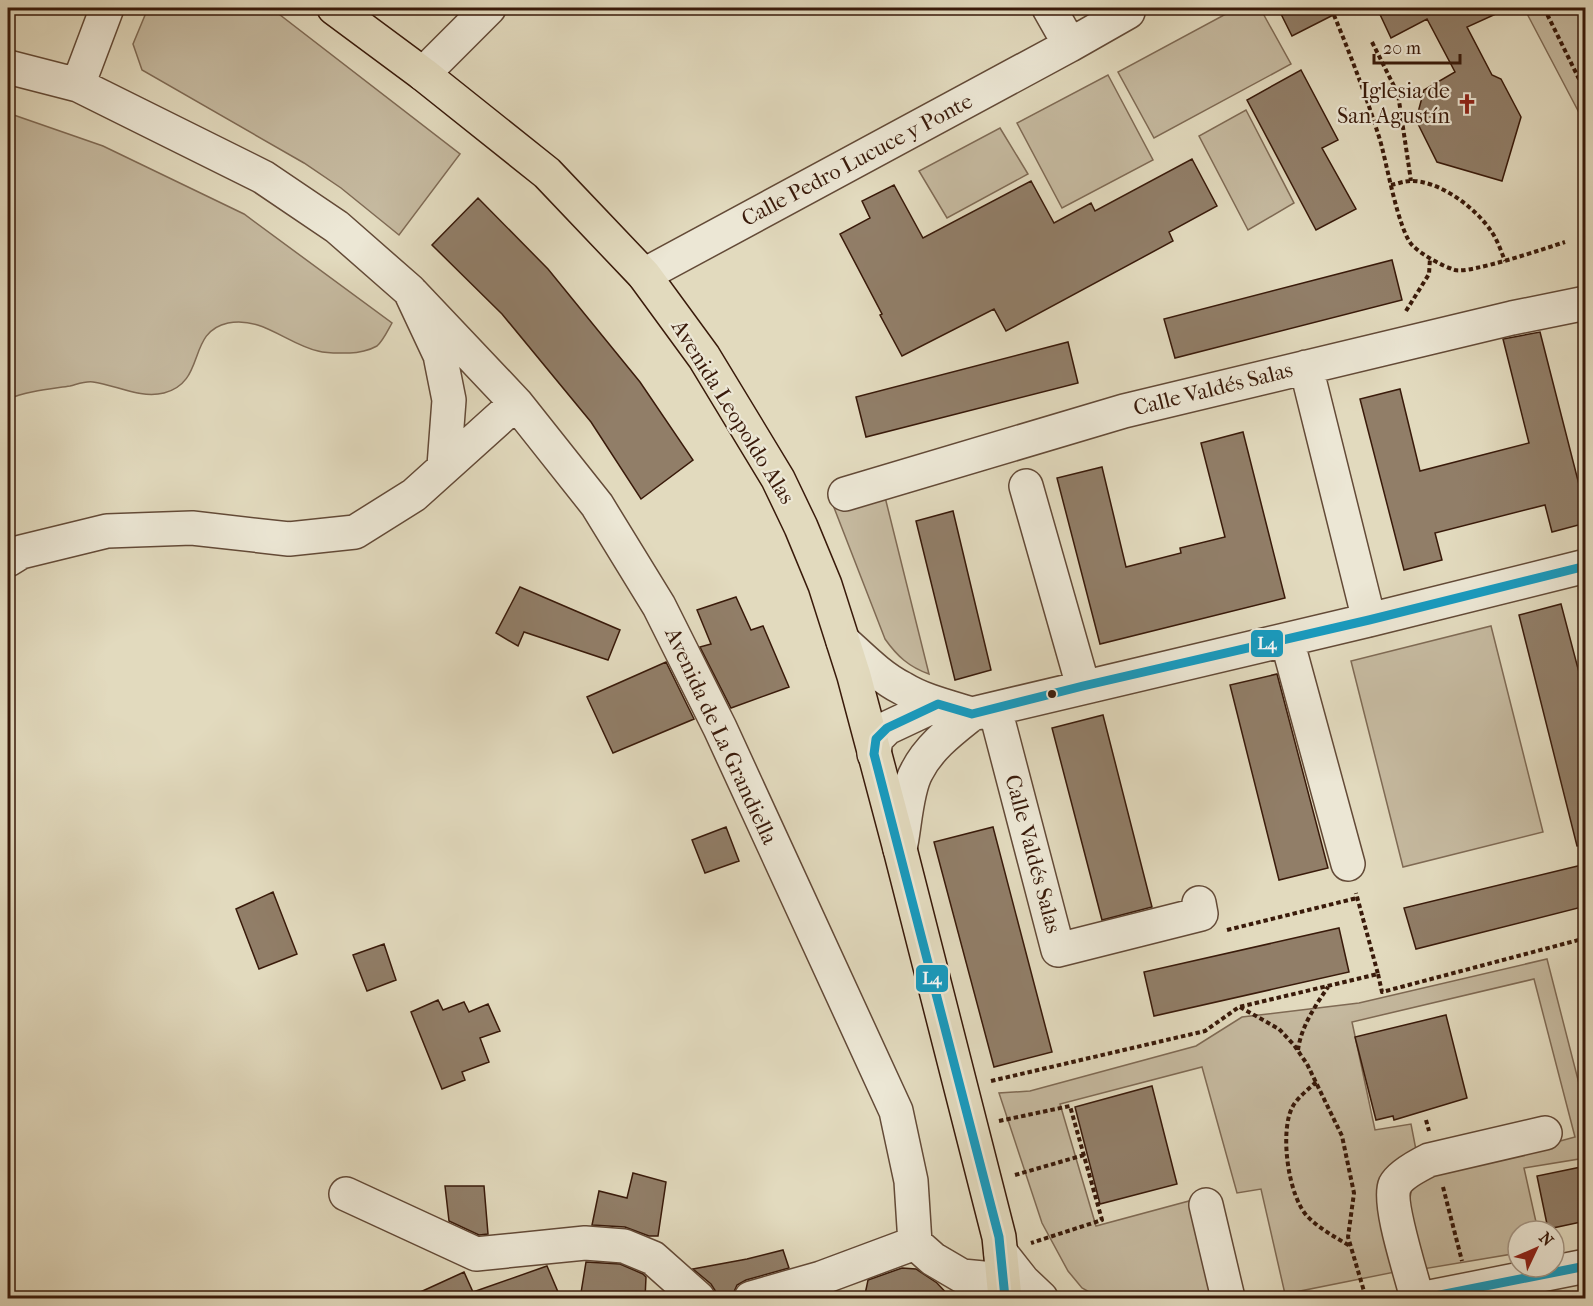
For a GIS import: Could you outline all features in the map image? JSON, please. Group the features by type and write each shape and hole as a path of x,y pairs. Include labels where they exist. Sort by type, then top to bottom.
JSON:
{"main road":[{"name":"Avenida Leopoldo Alas","path":"334,8 423,74 547,173 644,275 704,357 778,479 825,585 874,738 900,849 986,1183 999,1237 1004,1277"}],"street":[{"path":"78,85 107,8"},
{"path":"423,74 489,8"},
{"path":"1049,8 1070,45"},
{"name":"Calle Pedro Lucuce y Ponte","path":"644,275 1070,45 1128,12 1126,8"},
{"name":"Avenida de La Grandiella","path":"8,67 78,85 263,177 337,227 410,291 516,403 597,505 659,606 720,728 896,1111 911,1181 915,1243"},
{"path":"410,291 440,355 449,400 444,466"},
{"name":"Calle Valdés Salas","path":"845,494 1124,411 1512,318 1586,303"},
{"path":"1306,367 1369,620"},
{"path":"8,560 21,552 107,531 192,528 289,539 355,532 414,495 516,403"},
{"path":"1026,486 1083,686"},
{"path":"900,849 910,791 916,772 938,743 984,712 1083,686 1584,573"},
{"path":"1287,639 1348,864"},
{"path":"843,641 872,667 901,688 938,704 984,712"},
{"path":"874,738 901,721 938,704"},
{"name":"Calle Valdés Salas","path":"984,712 1058,950 1201,914 1199,903"},
{"path":"874,738 907,743 938,743"},
{"path":"1417,1299 1393,1205 1395,1185 1412,1169 1436,1159 1545,1133"},
{"path":"346,1194 476,1254 585,1243 624,1246 653,1258 698,1299"},
{"path":"1206,1205 1228,1299"},
{"path":"751,1299 791,1293 915,1243 933,1259 962,1276 1004,1277 1023,1281 1041,1299"},
{"path":"1425,1299 1586,1266"}],"path":[{"path":"1331,8 1353,62 1380,141 1399,215 1411,244 1430,258 1457,271 1505,261 1565,242"},
{"path":"1544,8 1586,93"},
{"path":"1372,42 1398,94 1410,181"},
{"path":"1392,185 1410,181 1451,193 1468,206 1491,231 1505,261"},
{"path":"1400,318 1412,305 1429,274 1430,258"},
{"path":"8,809 15,809"},
{"path":"1348,864 1382,992 1586,938"},
{"path":"961,1088 1204,1031 1239,1007 1377,974"},
{"path":"1298,1050 1299,1041 1313,1009 1328,986"},
{"path":"1239,1007 1279,1029 1298,1050 1342,1136 1354,1193 1348,1237 1366,1299"},
{"path":"1316,1082 1293,1106 1287,1127 1286,1146 1290,1170 1295,1193 1306,1215 1350,1246"},
{"path":"972,1127 1070,1106 1102,1220 1004,1277"},
{"path":"1426,1120 1470,1290"},
{"path":"986,1183 1084,1155"}],"shaded area":[{"path":"148,8 271,8 460,154 399,235 341,188 304,163 142,70 133,44"},
{"path":"1237,8 1260,8 1291,64 1154,138 1118,72"},
{"path":"1524,8 1585,8 1585,124"},
{"path":"1108,75 1153,160 1062,208 1017,123"},
{"path":"1246,110 1294,203 1248,230 1199,136"},
{"path":"8,113 103,146 244,214 392,323 377,346 353,353 330,353 307,348 252,323 228,323 215,328 206,336 186,379 177,387 164,393 137,393 90,382 31,392 8,399"},
{"path":"1000,128 1028,174 947,218 919,171"},
{"path":"884,493 929,674 904,660 885,639 833,505"},
{"path":"1491,626 1543,832 1403,867 1351,661"},
{"path":"1547,959 1585,1107 1585,1158 1524,1168 1535,1219 1506,1219 1506,1255 1423,1269 1408,1209 1413,1181 1575,1137 1534,979 1352,1022 1375,1130 1411,1124 1417,1155 1394,1169 1405,1270 1285,1294 1261,1189 1237,1193 1202,1067 1060,1104 1096,1226 1189,1201 1214,1298 1100,1298 1082,1288 1068,1271 1042,1223 999,1093 1030,1091 1196,1046 1242,1017 1359,1003"}],"building":[{"path":"1278,8 1347,8 1292,36"},
{"name":"Iglesia de San Agustín","path":"1377,8 1509,8 1467,27 1492,75 1501,79 1521,117 1502,181 1437,162 1416,120 1424,90 1455,72 1427,19 1391,38"},
{"path":"1301,70 1338,140 1322,148 1356,209 1316,230 1247,100"},
{"path":"1192,159 1217,206 1169,232 1173,241 1006,331 994,309 902,356 840,234 870,218 862,201 894,185 923,238 1031,181 1054,223 1091,203 1095,211"},
{"path":"478,198 548,269 640,382 693,460 641,499 591,422 502,314 432,245"},
{"path":"1392,260 1402,300 1175,358 1164,319"},
{"path":"1540,332 1586,512 1586,523 1552,532 1545,505 1435,533 1442,560 1404,570 1360,399 1400,389 1420,471 1529,443 1503,339"},
{"path":"1068,342 1078,383 866,437 856,397"},
{"path":"1243,432 1285,598 1100,644 1057,478 1102,467 1126,567 1181,553 1180,548 1225,537 1201,443"},
{"path":"953,511 991,670 955,680 916,521"},
{"path":"520,587 620,630 608,660 524,632 518,646 496,633"},
{"path":"736,597 751,630 763,626 789,687 731,708 700,647 711,644 697,610"},
{"path":"1561,604 1586,699 1586,845 1577,846 1519,615"},
{"path":"666,662 694,719 613,753 587,697"},
{"path":"1277,674 1328,868 1279,880 1230,685"},
{"path":"1103,715 1152,907 1102,920 1052,728"},
{"path":"726,827 739,861 705,873 692,840"},
{"path":"993,827 1052,1052 994,1067 934,842"},
{"path":"1586,864 1586,906 1416,949 1404,908"},
{"path":"273,892 297,954 259,969 236,909"},
{"path":"1339,928 1349,972 1154,1016 1144,972"},
{"path":"384,944 396,980 367,991 353,955"},
{"path":"438,1000 443,1010 464,1002 469,1012 488,1004 500,1031 480,1038 489,1062 462,1072 465,1080 442,1089 411,1012"},
{"path":"1446,1015 1467,1098 1394,1120 1393,1116 1376,1120 1355,1037"},
{"path":"1152,1086 1177,1184 1100,1204 1075,1107"},
{"path":"1586,1166 1586,1221 1566,1225 1566,1219 1546,1219 1537,1176"},
{"path":"633,1173 666,1182 658,1236 649,1236 625,1227 592,1225 599,1191 627,1198"},
{"path":"445,1186 484,1186 488,1234 479,1235 449,1221"},
{"path":"783,1250 789,1268 746,1280 737,1285 733,1294 716,1298 716,1292 711,1284 693,1269 747,1259"},
{"path":"586,1262 620,1264 643,1274 646,1277 645,1299 580,1299"},
{"path":"547,1266 561,1299 405,1299 464,1272 473,1292"},
{"path":"902,1268 916,1269 937,1283 952,1299 864,1299 868,1280"}],"transit line":[{"name":"L4","path":"1005,1298 999,1237 874,754 876,739 887,728 938,704 972,714 1586,566"},
{"name":"L4","path":"1425,1298 1586,1266"}],"place":[{"name":"Iglesia de San Agustín","path":"1467,104"}]}
